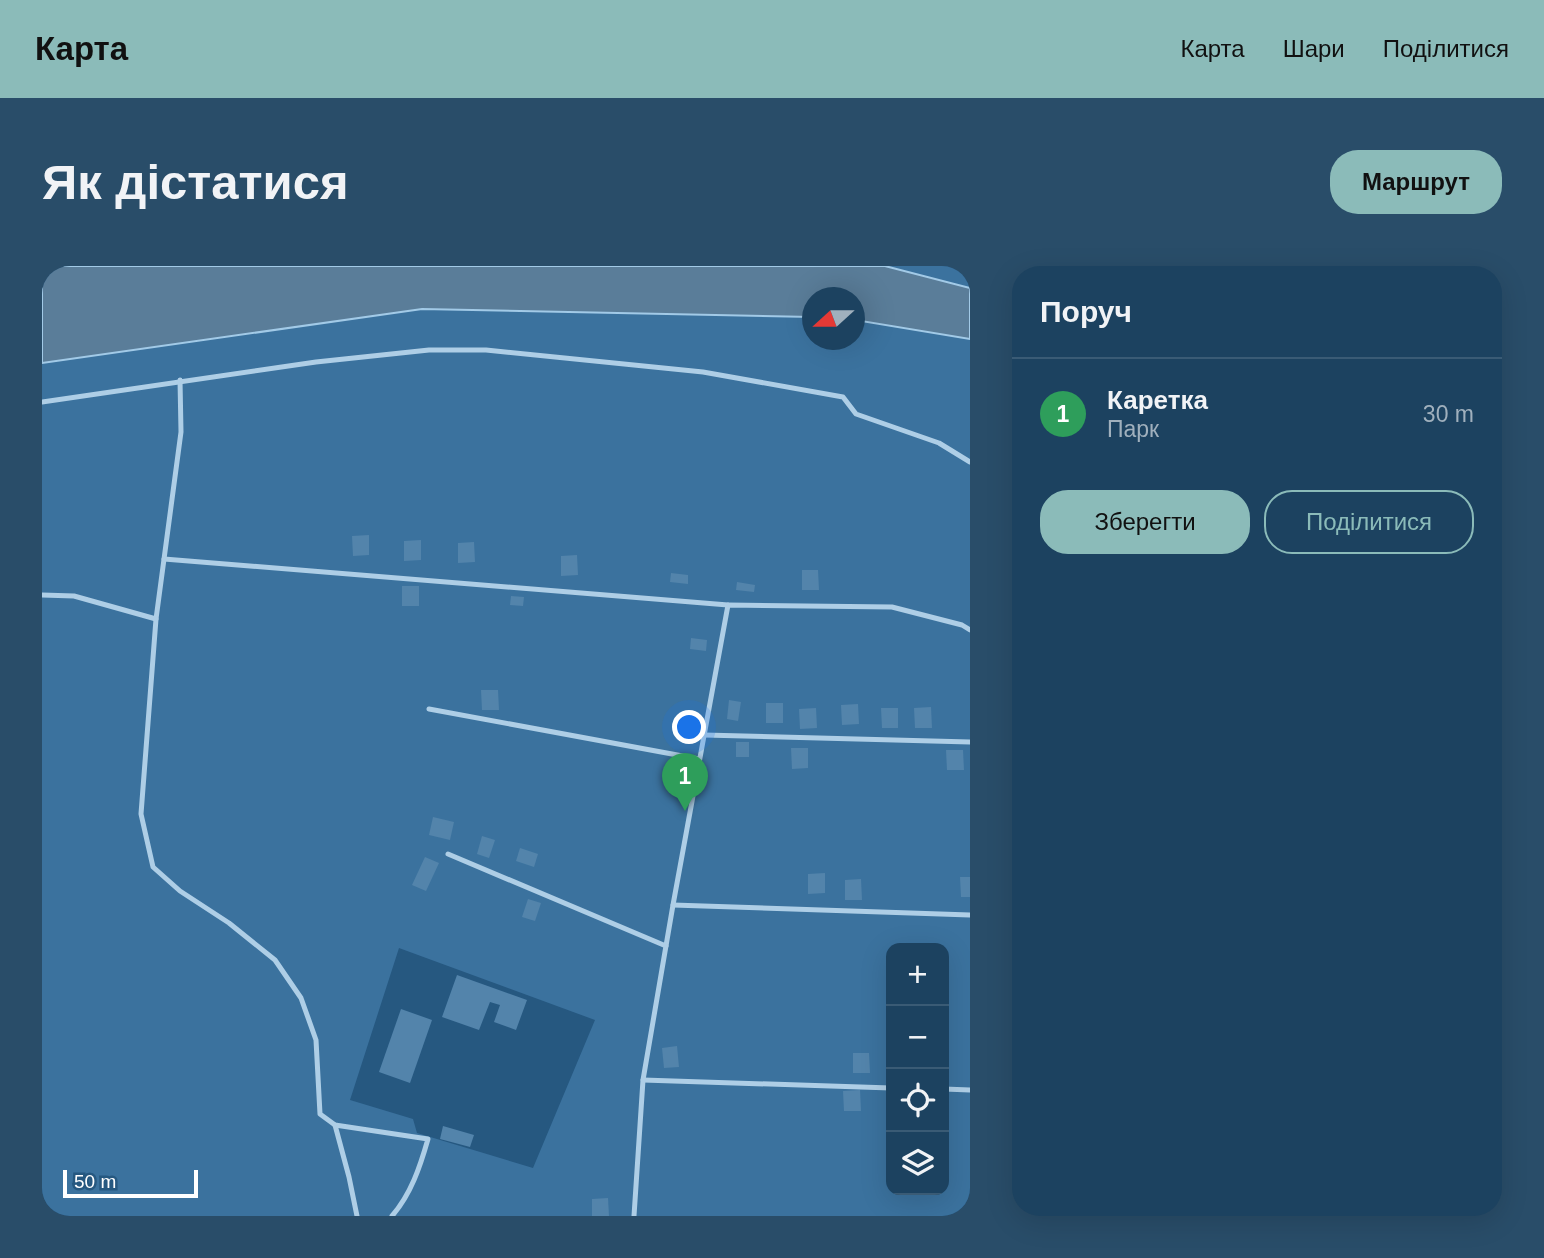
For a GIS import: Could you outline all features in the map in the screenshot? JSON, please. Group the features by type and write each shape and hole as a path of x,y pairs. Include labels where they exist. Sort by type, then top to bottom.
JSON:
{"lane":[{"path":"42,402 316,362 429,350 486,350 703,372 843,397 856,414 939,443 970,462"},
{"path":"180,380 181,432 156,619 142,814 153,867 180,891 229,923 275,960 301,998 316,1040 320,1114 335,1125 428,1139 404,1202 392,1216"},
{"path":"164,559 728,605 892,607 962,625 970,631"},
{"path":"42,596 74,596 156,619"},
{"path":"634,1216 643,1080 728,605"},
{"path":"429,709 699,760"},
{"path":"704,735 970,741"},
{"path":"448,854 666,946"},
{"path":"673,905 970,915"},
{"path":"643,1080 886,1088"},
{"path":"949,1089 970,1090"},
{"path":"335,1125 357,1216"}],"shaded area":[{"path":"42,266 885,266 970,288 970,339 865,322 865,287 802,287 802,317 422,309 42,363"},
{"path":"885,266 970,266 970,288"},
{"path":"422,309 802,317 802,350 865,350 865,322 970,339 970,1216 42,1216 42,363","holes":["399,948 595,1020 533,1168 417,1133 413,1119 350,1100"]}],"building":[{"path":"369,535 369,555 353,556 352,536"},
{"path":"421,540 421,560 404,561 404,541"},
{"path":"474,542 475,562 458,563 458,543"},
{"path":"577,555 578,575 561,576 561,556"},
{"path":"802,570 818,570 819,590 802,590"},
{"path":"671,573 688,575 688,584 670,582"},
{"path":"737,582 755,585 754,592 736,590"},
{"path":"402,586 419,586 419,606 402,606"},
{"path":"511,596 524,597 523,606 510,605"},
{"path":"691,638 707,640 706,651 690,649"},
{"path":"481,690 498,690 499,710 482,710"},
{"path":"729,700 741,702 738,721 727,719"},
{"path":"766,703 783,703 783,723 766,723"},
{"path":"858,704 859,724 842,725 841,705"},
{"path":"931,707 932,728 915,728 914,708"},
{"path":"816,708 817,728 800,729 799,709"},
{"path":"881,708 898,708 898,728 882,728"},
{"path":"736,742 749,742 749,757 736,757"},
{"path":"791,748 808,748 808,768 792,769"},
{"path":"946,750 963,750 964,770 947,770"},
{"path":"433,817 454,822 450,840 429,835"},
{"path":"482,836 495,840 489,858 477,854"},
{"path":"520,848 538,854 534,867 516,861"},
{"path":"425,857 439,863 426,891 412,885"},
{"path":"825,873 825,893 808,894 808,874"},
{"path":"960,877 970,877 970,897 961,897"},
{"path":"861,879 862,900 845,900 845,880"},
{"path":"528,899 541,903 535,921 522,917"},
{"path":"457,975 527,1000 516,1030 494,1022 500,1005 490,1002 479,1030 442,1017"},
{"path":"401,1009 432,1020 410,1083 379,1072"},
{"path":"677,1046 679,1067 664,1068 662,1048"},
{"path":"853,1053 869,1053 870,1073 853,1073"},
{"path":"860,1090 861,1111 844,1111 843,1091"},
{"path":"443,1126 474,1135 470,1147 440,1139"},
{"path":"608,1198 609,1216 592,1216 592,1199"}],"place":[{"name":"Каретка","path":"685,811"}]}
